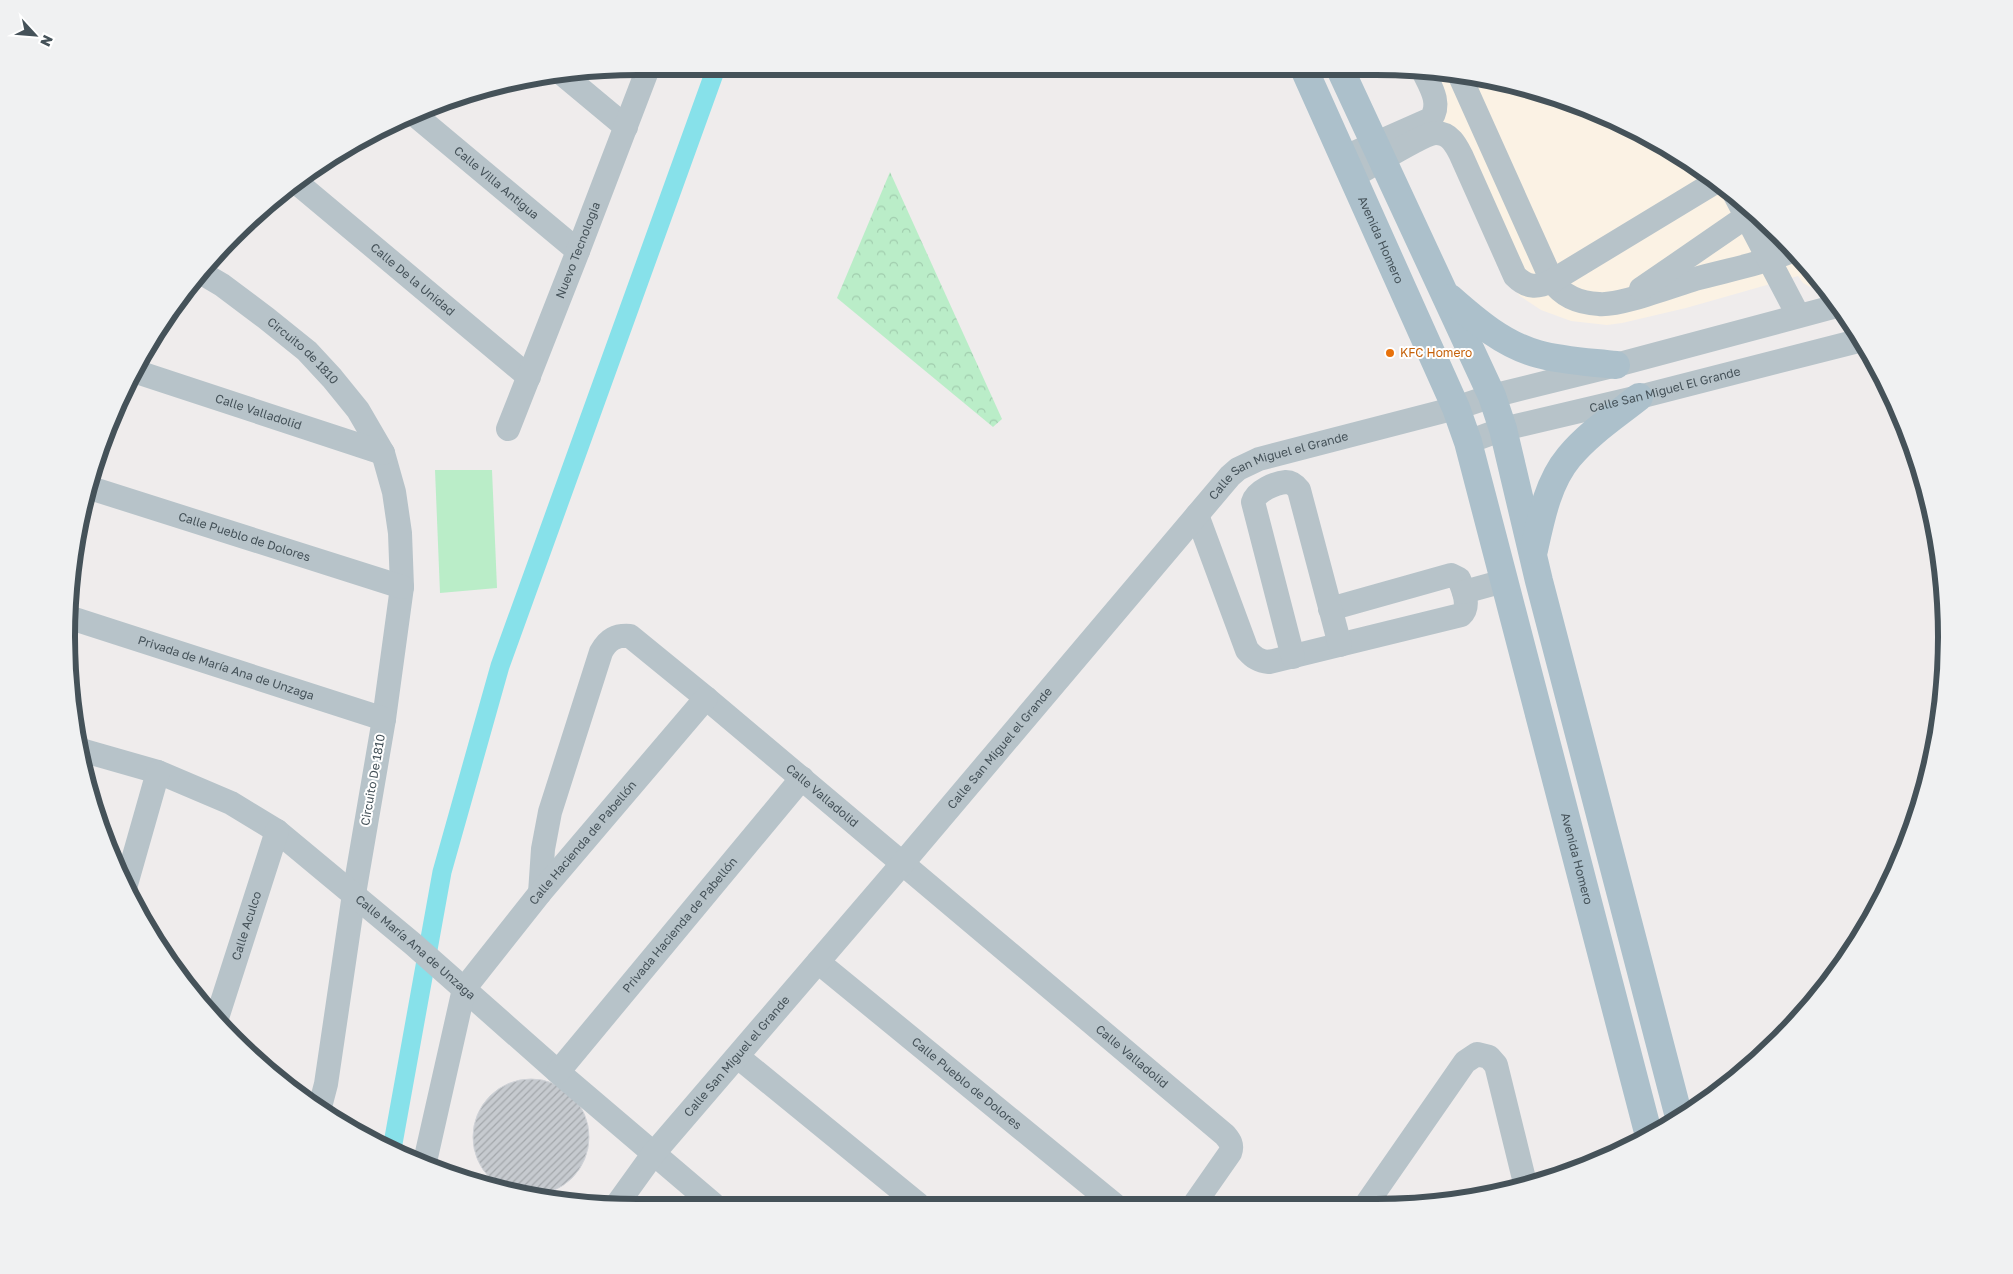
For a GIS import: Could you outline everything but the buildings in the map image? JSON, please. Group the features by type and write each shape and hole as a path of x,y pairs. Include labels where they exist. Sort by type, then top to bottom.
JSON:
{"main road":[{"name":"Avenida Homero","path":"1307,75 1456,408 1468,442 1647,1129"},
{"path":"1343,75 1492,396 1677,1111"},
{"path":"1444,292 1471,317 1489,330 1536,353 1559,359 1616,365"},
{"path":"1536,568 1546,501 1557,475 1568,458 1587,438 1639,397"}],"street":[{"name":"Nuevo Tecnologia","path":"508,429 646,75"},
{"path":"1379,153 1431,119 1434,115 1436,106 1426,77"},
{"path":"569,79 626,127"},
{"path":"1463,82 1552,282 1558,290 1580,301 1601,305 1770,261 1786,253"},
{"name":"Calle Villa Antigua","path":"420,119 578,251"},
{"path":"1349,166 1435,133 1450,138 1461,156 1514,276 1525,284 1535,287 1552,282 1710,186"},
{"name":"Calle De la Unidad","path":"301,187 529,377"},
{"path":"1745,212 1798,315"},
{"path":"1624,300 1747,216"},
{"name":"Circuito de 1810","path":"206,276 230,291 308,351 358,410 383,453"},
{"path":"1456,408 1492,396 1831,307"},
{"name":"Calle San Miguel El Grande","path":"1468,442 1502,429 1639,397 1854,342"},
{"name":"Calle Valladolid","path":"140,374 383,453"},
{"name":"Calle San Miguel el Grande","path":"621,1199 654,1153 738,1057 1230,476 1247,464 1259,459 1456,408"},
{"name":"Circuito De 1810","path":"321,1102 326,1084 354,894 384,719 402,587 400,533 394,492 383,453"},
{"path":"1293,657 1253,502 1254,497 1259,492 1286,482 1300,490 1340,645"},
{"name":"Calle Pueblo de Dolores","path":"95,489 402,587"},
{"path":"1197,515 1247,650 1252,656 1262,662 1293,657 1461,615 1466,607 1464,592 1459,578 1452,575 1330,609"},
{"path":"1464,592 1504,581"},
{"name":"Privada de María Ana de Unzaga","path":"75,619 384,719"},
{"name":"Calle Valladolid","path":"540,893 543,850 550,812 604,646 616,637 634,638 1218,1129 1231,1142 1232,1149 1197,1199"},
{"name":"Calle Hacienda de Pabellón","path":"464,989 540,893 706,698"},
{"name":"Calle María Ana de Unzaga","path":"87,752 158,772 231,803 277,831 413,944 558,1072 707,1199"},
{"path":"128,875 158,772"},
{"name":"Privada Hacienda de Pabellón","path":"558,1072 802,778"},
{"name":"Calle Aculco","path":"219,1013 277,831"},
{"name":"Calle Pueblo de Dolores","path":"818,962 1108,1199"},
{"path":"426,1157 464,989"},
{"path":"1372,1199 1465,1062 1477,1054 1489,1057 1496,1065 1524,1179"},
{"path":"738,1057 912,1199"}],"shaded area":[{"path":"1420,77 1486,86 1521,94 1557,105 1625,133 1657,150 1688,170 1747,214 1799,266 1815,286 1810,287 1803,283 1798,276 1686,308 1607,325 1571,321 1541,310 1520,296 1514,289"}],"green space":[{"path":"890,172 1002,419 993,427 837,298"},
{"path":"435,470 492,470 497,588 440,593"}],"waterway":[{"path":"393,1143 442,872 500,666 714,75"}],"place":[{"name":"KFC Homero","path":"1390,353"}]}
